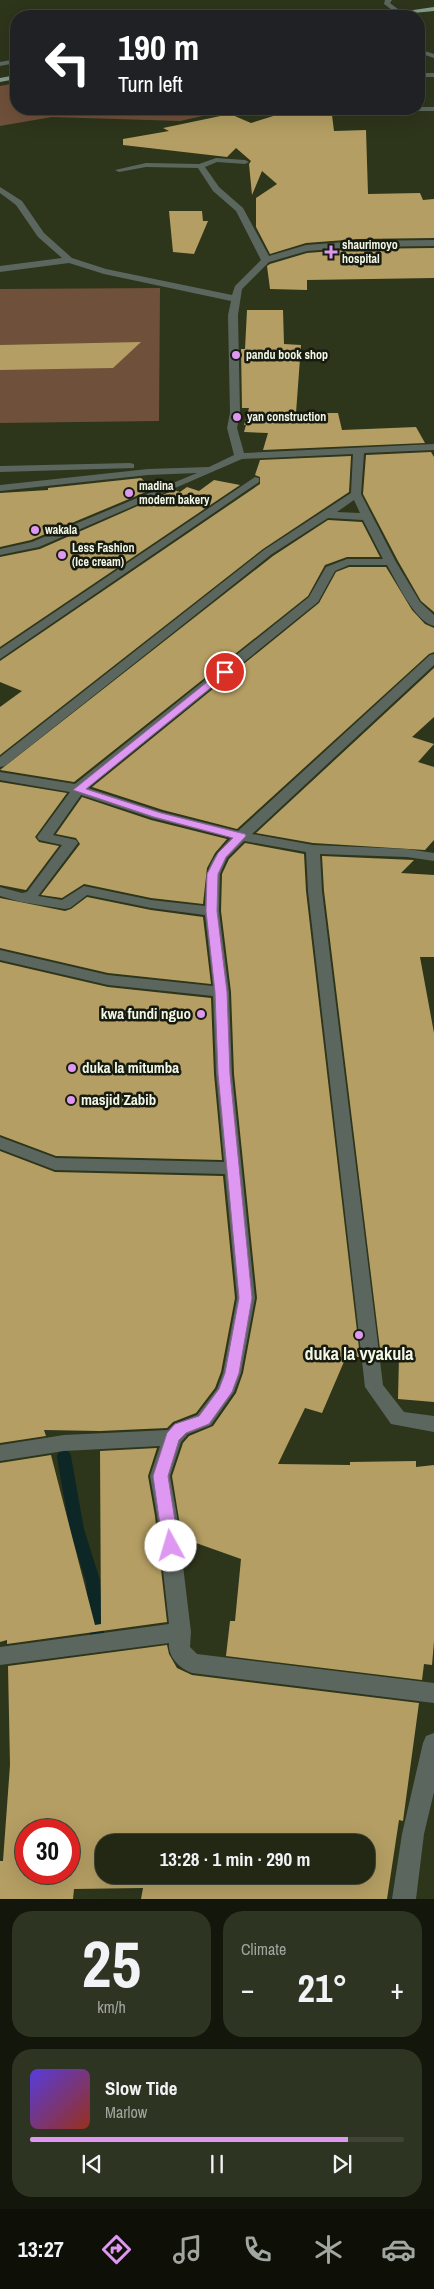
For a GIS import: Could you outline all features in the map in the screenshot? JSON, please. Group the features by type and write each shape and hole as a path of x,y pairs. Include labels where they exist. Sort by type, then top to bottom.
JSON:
{"street":[{"path":"389,0 386,3 396,10"},
{"path":"119,170 146,165 200,166 216,160 245,162"},
{"path":"200,166 216,190 240,210 266,260"},
{"path":"0,189 19,203 41,236 69,260 104,271 236,299"},
{"path":"240,456 232,428 235,413 233,315 238,288 266,260 306,248 358,244 434,243"},
{"path":"0,269 69,260"},
{"path":"0,552 35,545 217,468 240,456 358,457 434,447"},
{"path":"358,457 356,494 390,562 408,588 415,604 434,622"},
{"path":"0,469 151,466 184,470"},
{"path":"0,488 217,468"},
{"path":"0,655 254,480"},
{"path":"0,763 194,613 268,552 356,494"},
{"path":"324,514 368,517"},
{"path":"21,898 32,896 71,843 44,837 78,790 314,599 330,569 347,562 390,562"},
{"path":"434,658 241,836 221,856 212,874 212,911 221,992 224,1074 246,1298 232,1373 225,1392 204,1420 180,1429 173,1438 160,1476 168,1516 180,1632 179,1650 192,1663 434,1693"},
{"path":"0,776 78,790 157,815 241,836 314,849 407,853 434,857"},
{"path":"314,849 315,891 374,1387 398,1420 434,1424"},
{"path":"0,891 21,898 65,905 84,890 151,904 212,911"},
{"path":"0,955 108,980 221,992"},
{"path":"0,1143 55,1164 234,1168"},
{"path":"0,1453 64,1443 173,1438"},
{"path":"0,1656 180,1632"},
{"path":"404,1899 412,1834 434,1743"}],"shaded area":[{"path":"10,84 10,115 207,115 180,121 52,117 0,126 0,86"},
{"path":"160,288 159,421 0,423 0,289"}],"building":[{"path":"225,115 232,115 251,123 277,115 332,115 334,131 366,130 368,194 420,193 423,200 434,199 434,238 358,239 306,243 270,254 256,227 256,198 277,184 262,171 252,195 249,164 251,161 236,148 227,157 123,145 123,139 169,131 163,128"},
{"path":"169,211 202,211 203,221 208,221 194,254 173,252"},
{"path":"434,248 434,278 307,280 307,290 270,289 267,266 307,253 358,249"},
{"path":"247,310 283,310 284,344 301,345 296,413 338,413 342,430 416,427 425,443 263,450 268,433 244,432 249,408 242,408 241,349 245,349"},
{"path":"141,342 113,368 0,370 0,345"},
{"path":"431,452 434,457 434,612 421,601 363,494 366,455"},
{"path":"351,456 349,492 263,549 0,755 0,707 22,691 0,682 0,661 260,484 260,477 255,475 260,460"},
{"path":"141,478 153,489 31,540 0,547 0,493 48,490 48,488"},
{"path":"214,480 240,485 0,647 0,557 40,549 174,490 180,492 187,487 199,491"},
{"path":"328,520 362,522 380,557 347,557 325,565 308,596 74,782 0,770 273,556"},
{"path":"349,567 386,567 412,610 425,624 434,628 434,652 429,654 237,829 163,810 92,787 319,603 336,572"},
{"path":"434,668 434,717 412,737 434,744 418,762 434,767 434,840 425,850 313,843 256,833"},
{"path":"0,782 67,793 35,837 39,842 59,846 26,890 0,885"},
{"path":"82,797 151,820 227,839 215,853 207,868 203,904 151,898 84,884 62,898 41,895 80,844 76,838 56,834"},
{"path":"245,843 304,854 306,891 360,1357 346,1357 322,1413 305,1408 278,1464 350,1465 350,1462 416,1461 416,1467 434,1465 434,1641 432,1665 424,1664 422,1680 226,1656 230,1621 235,1621 241,1559 182,1538 172,1476 183,1443 189,1436 213,1426 236,1393 243,1373 257,1298 234,1074 231,992 221,911 222,874 229,859"},
{"path":"322,856 414,860 401,873 434,875 434,957 420,957 434,1033 434,1402 398,1399 399,1357 381,1357 324,891"},
{"path":"87,897 151,910 203,917 211,984 108,973 0,948 0,898 65,911 71,909"},
{"path":"0,962 108,987 211,998 214,1074 222,1160 56,1156 0,1135"},
{"path":"0,1151 55,1172 223,1176 235,1298 221,1372 215,1388 196,1413 173,1422 167,1428 100,1431 44,1430 46,1436 0,1443"},
{"path":"157,1448 148,1476 155,1516 167,1622 7,1644 7,1640 0,1642 0,1463 51,1455 95,1625 101,1624 100,1451"},
{"path":"167,1645 169,1654 177,1668 192,1675 419,1703 403,1821 399,1820 387,1899 141,1899 143,1888 74,1889 73,1899 0,1899 0,1861 3,1861 10,1765 8,1666"}],"waterway":[{"path":"64,1457 77,1530 93,1581 97,1636"}],"place":[{"name":"shaurimoyo hospital","path":"331,252"},
{"name":"pandu book shop","path":"236,355"},
{"name":"yan construction","path":"237,417"},
{"name":"madina modern bakery","path":"129,493"},
{"name":"wakala","path":"35,530"},
{"name":"Less Fashion (Ice cream)","path":"62,555"},
{"name":"kwa fundi nguo","path":"201,1014"},
{"name":"duka la mitumba","path":"72,1068"},
{"name":"masjid Zabib","path":"71,1100"},
{"name":"duka la vyakula","path":"359,1335"}],"route":[{"path":"171,1546 168,1516 160,1476 173,1438 180,1429 204,1420 225,1392 232,1373 246,1298 224,1074 221,992 212,911 212,874 221,856 241,836 157,815 78,790 225,672"}]}
